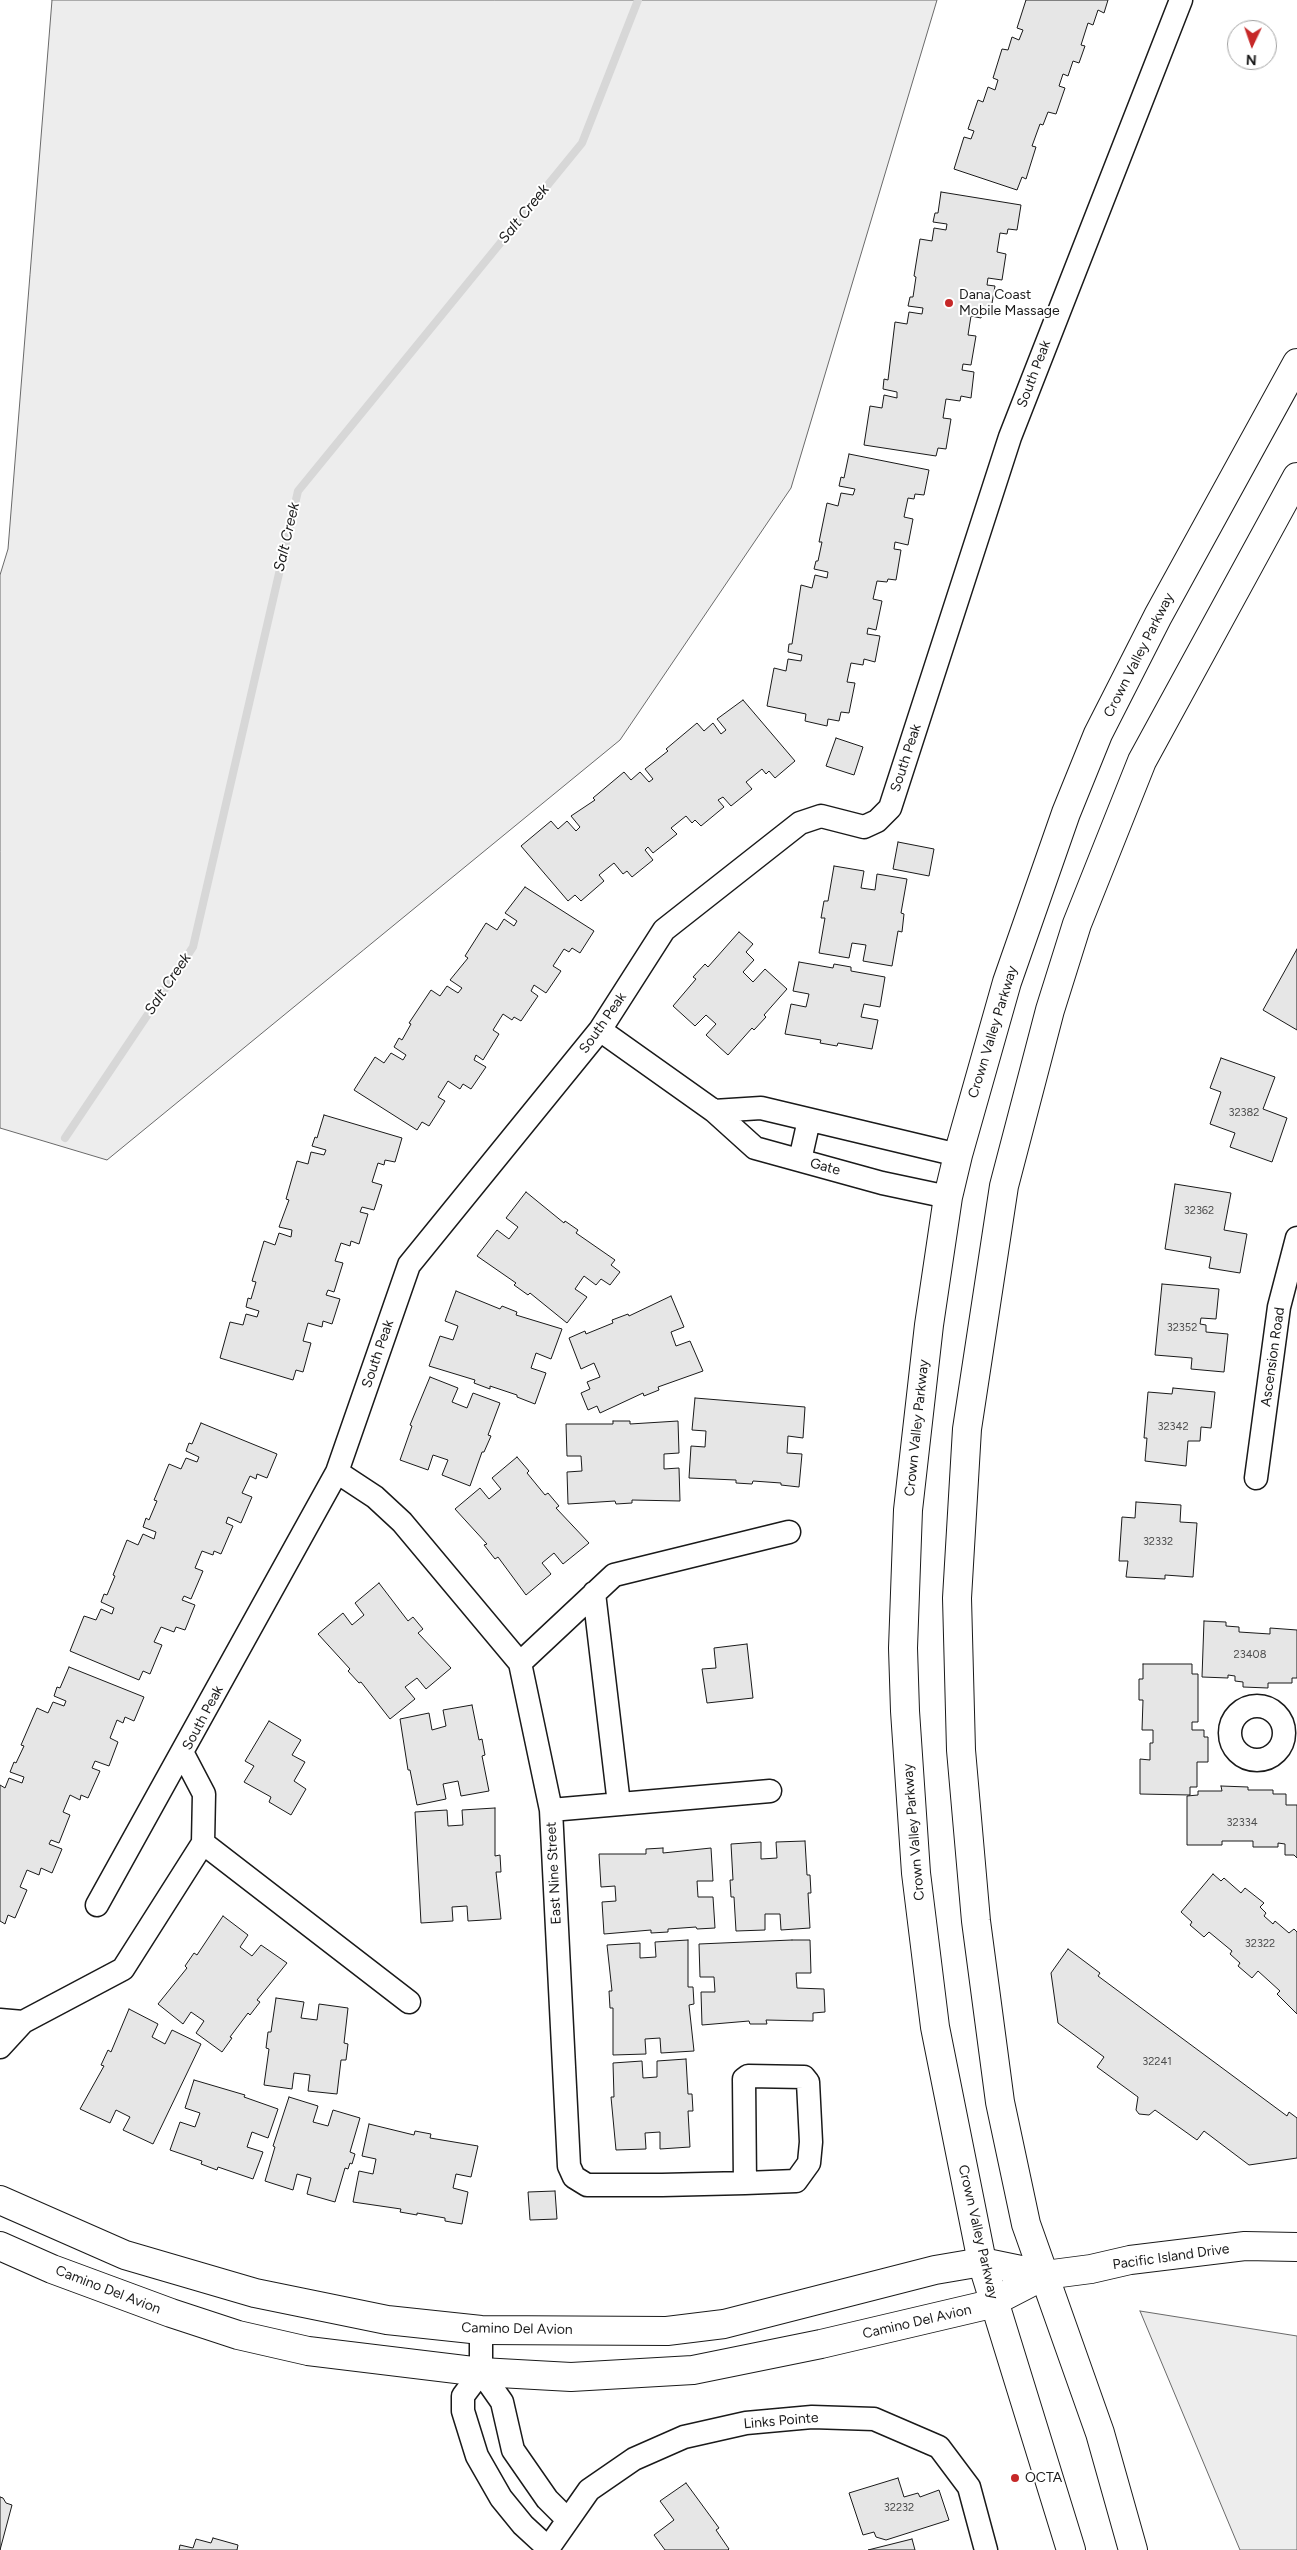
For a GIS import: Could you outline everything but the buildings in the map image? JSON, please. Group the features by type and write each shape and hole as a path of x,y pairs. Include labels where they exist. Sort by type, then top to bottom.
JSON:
{"main road":[{"name":"Crown Valley Parkway","path":"1071,2550 982,2262 932,2010 916,1873 904,1693 903,1648 908,1510 929,1325 948,1197 1007,982 1066,813 1098,734 1158,616 1297,363"},
{"path":"1132,2550 1100,2433 1026,2224 1000,2102 976,1921 961,1750 957,1598 967,1429 979,1340 1004,1186 1042,1036 1076,924 1142,761 1297,477"},
{"name":"Camino Del Avion","path":"0,2200 125,2255 255,2294 387,2320 481,2330 667,2331 724,2324 935,2270 982,2262 1045,2275"},
{"name":"Camino Del Avion","path":"0,2246 61,2272 238,2335 308,2351 481,2372 571,2377 693,2370 821,2344 950,2315 994,2302 1045,2275"},
{"name":"Pacific Island Drive","path":"1045,2275 1091,2269 1130,2260 1246,2246 1297,2247"}],"street":[{"name":"South Peak","path":"203,1843 204,1794 182,1752 337,1472 409,1265 600,1030 664,930 800,823 821,816 864,827 877,821 890,808 1010,437 1181,0"},
{"name":"Gate","path":"600,1030 714,1111 755,1148 882,1183 948,1197"},
{"path":"714,1111 761,1108 958,1155"},
{"path":"800,1160 809,1120"},
{"name":"Ascension Road","path":"1256,1478 1279,1307 1297,1238"},
{"name":"East Nine Street","path":"337,1472 375,1498 402,1522 520,1663 551,1810 569,2166 574,2177 587,2185 745,2183 796,2181 809,2163 811,2142 808,2082 804,2077 748,2076 744,2079 745,2183"},
{"path":"520,1663 614,1574 790,1532"},
{"path":"594,1593 619,1804"},
{"path":"97,1905 182,1752"},
{"path":"551,1810 770,1791"},
{"path":"0,2047 23,2022 123,1968 203,1843 409,2002"},
{"path":"0,2020 23,2022"},
{"path":"481,2330 481,2372 502,2402 513,2450 546,2499 568,2520"},
{"path":"481,2372 463,2396 463,2411 477,2456 501,2498 523,2525 548,2549"},
{"name":"Links Pointe","path":"548,2549 589,2490 634,2459 684,2437 746,2423 802,2418 874,2419 940,2447 969,2486 986,2550"},
{"path":"501,2498 530,2474"}],"shaded area":[{"path":"52,0 937,0 791,488 620,740 107,1160 0,1128 0,575 8,549"},
{"path":"1140,2311 1297,2336 1297,2550 1240,2550"}],"waterway":[{"name":"Salt Creek","path":"65,1138 193,947 298,491 582,143 638,0"}],"place":[{"name":"Dana Coast Mobile Massage","path":"949,303"},
{"name":"OCTA","path":"1015,2478"}]}
